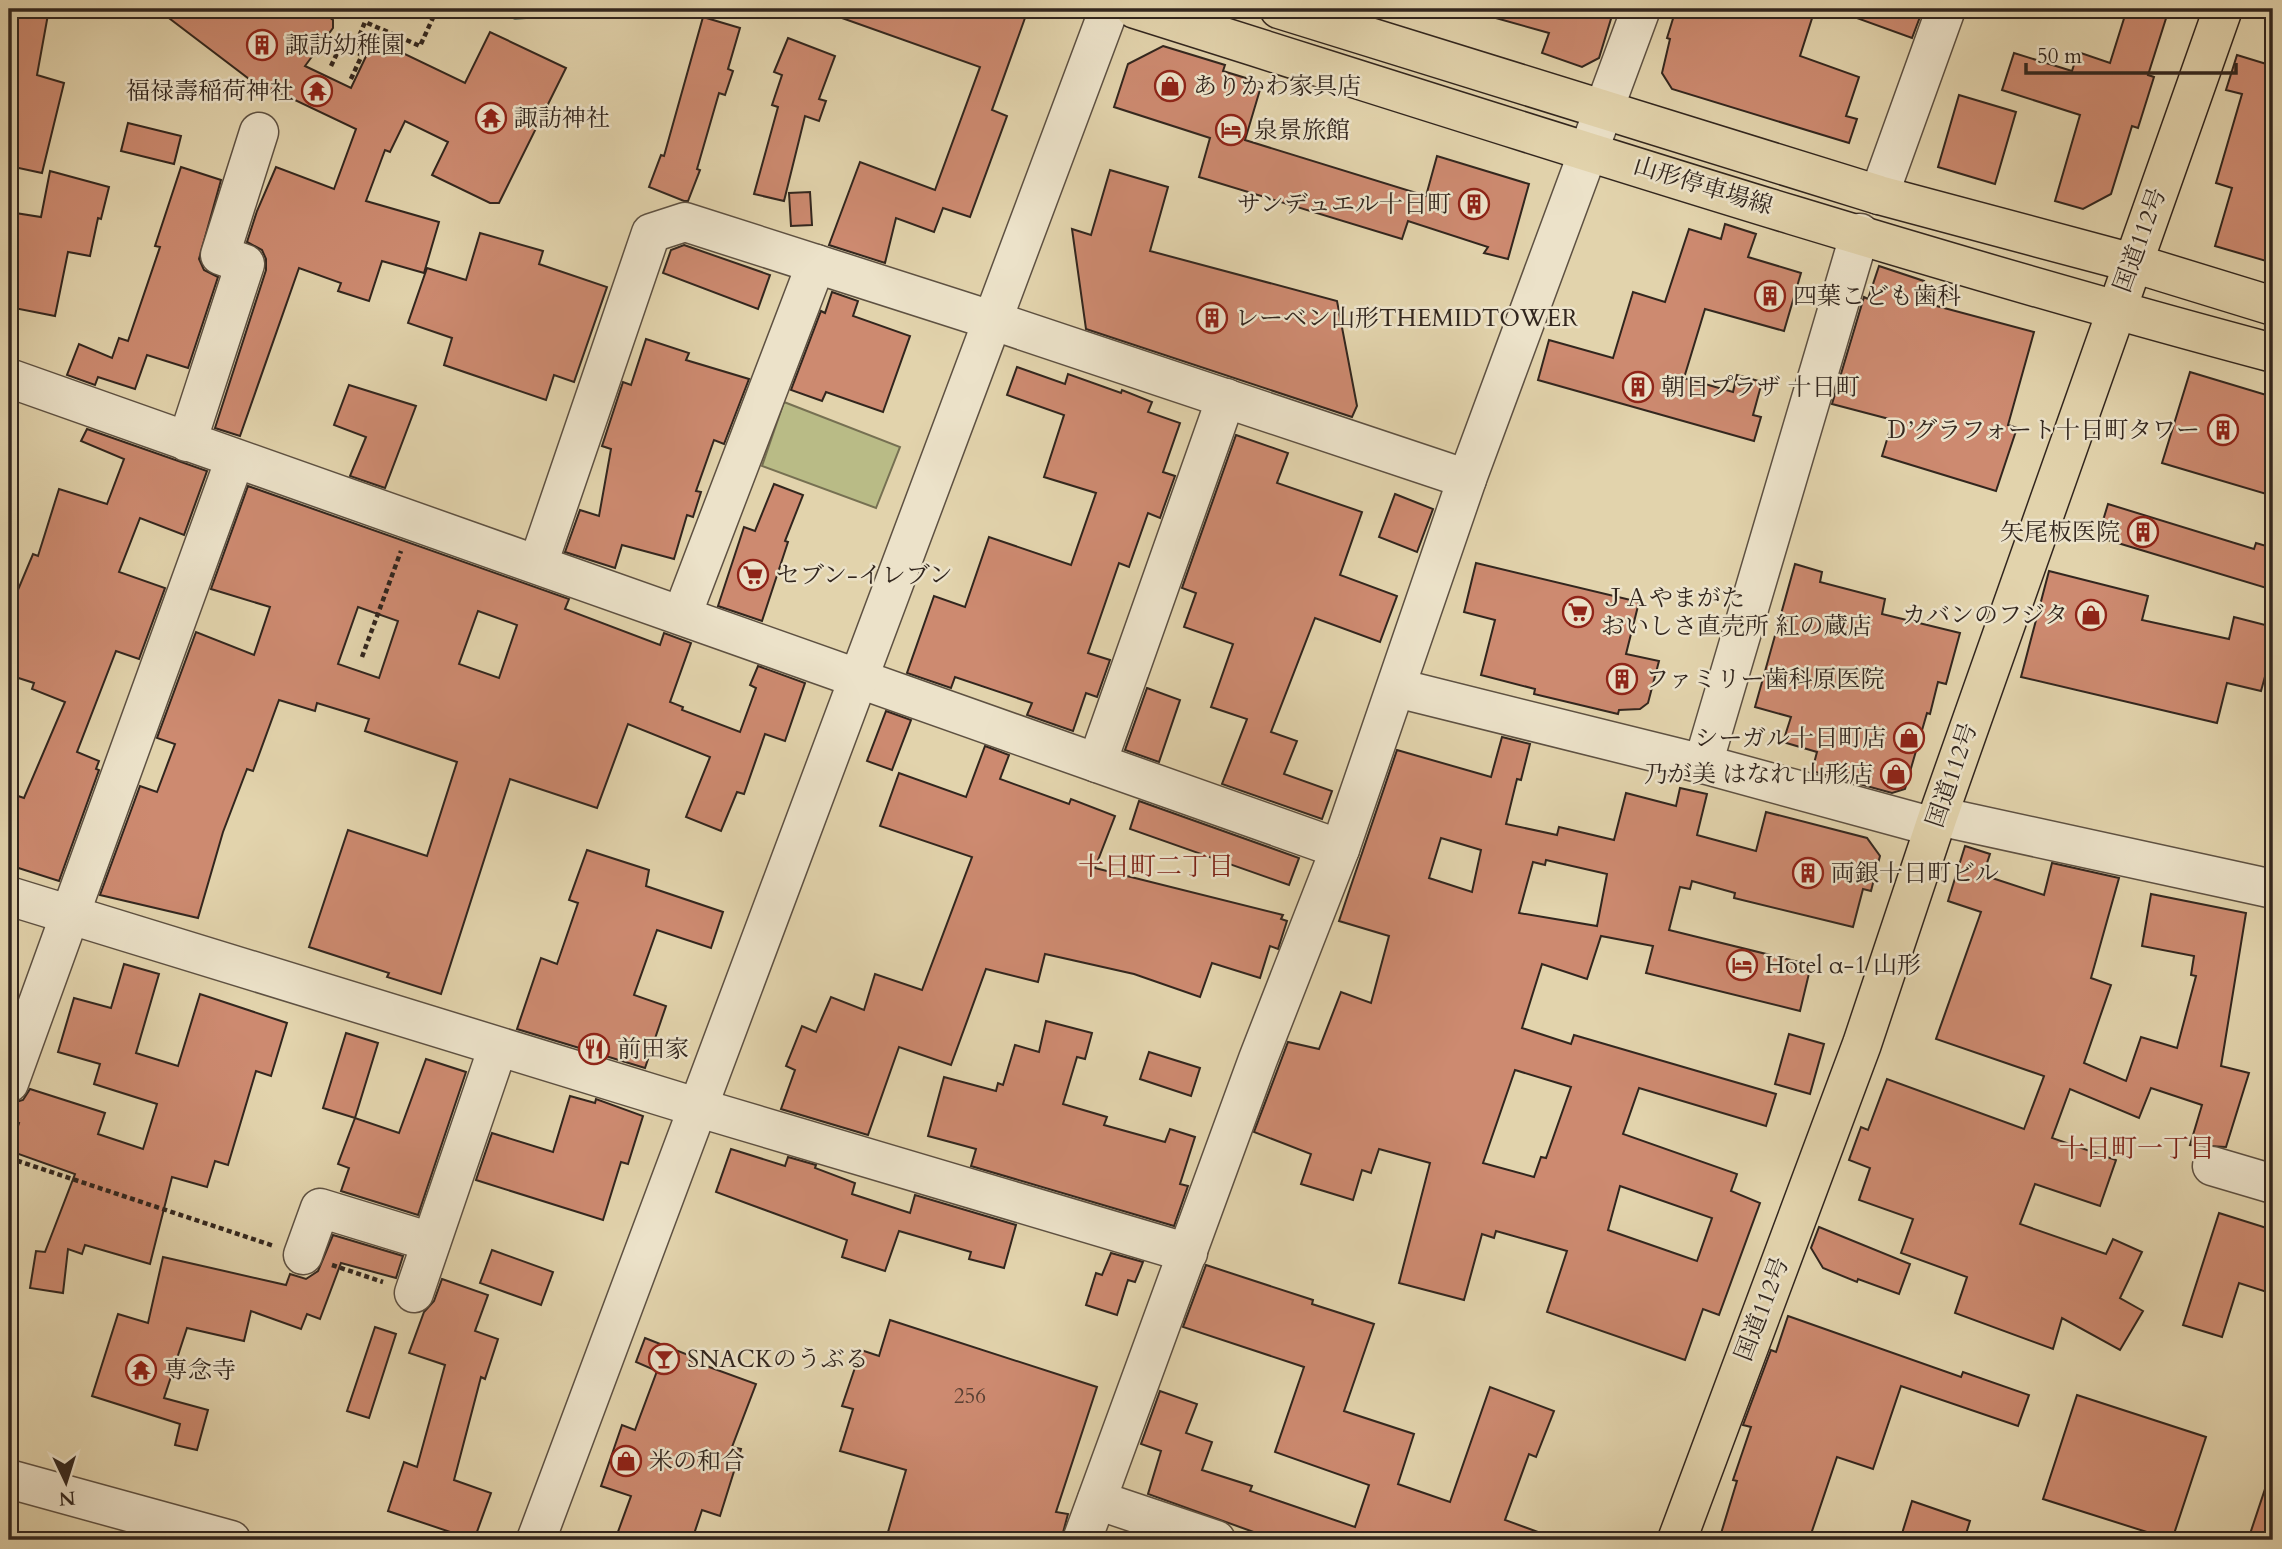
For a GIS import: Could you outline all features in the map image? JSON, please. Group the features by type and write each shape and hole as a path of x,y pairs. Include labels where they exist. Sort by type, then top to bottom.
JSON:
{"main road":[{"name":"山形停車場線","path":"1135,9 1589,152 2115,311 2273,353"},
{"name":"山形停車場線","path":"1279,9 1880,195 2133,263 2273,306"},
{"name":"国道112号","path":"1677,1540 1863,1044 1936,821 2223,9"}],"street":[{"path":"536,1540 615,1335 696,1107 1109,9"},
{"path":"1082,1540 1258,1059 1340,849 1467,479 1641,9"},
{"path":"1880,195 1947,9"},
{"path":"187,442 245,264 220,256 259,132"},
{"path":"538,564 651,233 685,222 991,320 1467,479"},
{"path":"1703,764 1860,233"},
{"path":"682,615 816,264"},
{"path":"9,378 1340,849"},
{"path":"1097,763 1226,398"},
{"path":"9,1083 67,916 235,459"},
{"path":"1396,688 1936,821 2273,889"},
{"path":"9,896 498,1047 1188,1254"},
{"path":"414,1293 498,1047"},
{"path":"2212,1166 2273,1184"},
{"path":"303,1255 320,1208 432,1242"},
{"path":"9,1479 230,1540"},
{"path":"1097,1500 1216,1540"}],"path":[{"path":"353,51 365,22 420,46 437,9"},
{"path":"498,18 501,9"},
{"path":"331,66 341,45 362,55 350,81"},
{"path":"362,657 412,520"},
{"path":"9,1158 414,1293"}],"green space":[{"path":"784,402 900,447 876,508 762,466"}],"shaded area":[{"path":"494,9 540,9 537,17 515,19"}],"building":[{"path":"12,9 49,9 37,75 64,83 42,173 14,167 16,157 9,156 9,28"},
{"path":"157,9 318,9 333,20 333,28 305,66 351,88 369,50 376,54 382,43 465,83 490,32 566,68 499,203 490,203 432,175 448,142 405,121 390,152 385,150 366,201 439,222 424,273 382,261 369,301 338,291 341,283 299,268 240,436 215,428 266,270 266,259 262,250 247,242 257,211 276,167 334,189 356,129 272,89 269,94"},
{"path":"825,9 998,9 1025,18 992,110 1007,116 970,217 943,208 934,232 896,218 885,263 829,245 860,162 935,190 980,67 825,12"},
{"path":"1486,9 1614,9 1599,58 1582,67 1542,53 1549,33 1485,15"},
{"path":"1676,9 1815,9 1800,56 1859,77 1846,116 1857,119 1849,143 1672,89 1662,73 1670,39 1667,38"},
{"path":"1841,9 1923,9 1912,38 1840,12"},
{"path":"2127,9 2169,9 2148,75 2154,77 2138,128 2132,126 2111,194 2083,209 2055,201 2080,115 2002,90 2014,53 2072,71 2078,52 2110,63"},
{"path":"703,17 740,28 728,69 733,71 725,95 719,93 697,169 700,170 688,201 684,201 649,187 661,155 664,156"},
{"path":"788,38 835,56 819,99 826,101 819,121 805,116 784,201 754,194 778,107 772,105 782,75 774,72"},
{"path":"1163,46 1225,65 1223,71 1262,83 1245,140 1426,196 1437,156 1529,184 1508,259 1484,253 1488,247 1408,221 1402,239 1199,177 1210,138 1114,107 1128,64"},
{"path":"2237,55 2273,66 2273,263 2215,246 2232,188 2216,183 2242,94 2226,90"},
{"path":"1959,95 2016,112 1995,184 1938,167"},
{"path":"128,123 181,136 174,164 121,151"},
{"path":"181,167 221,180 199,259 204,270 218,277 188,368 147,355 135,389 98,377 95,385 67,375 79,344 112,358 119,338 128,341 160,247 155,246"},
{"name":"レーベン山形THEMIDTOWER","path":"1110,170 1168,187 1150,251 1337,301 1357,406 1352,417 1086,329 1072,229 1091,235"},
{"path":"50,171 109,187 101,219 98,218 90,256 68,252 55,316 9,307 9,212 41,217"},
{"path":"810,192 812,225 791,226 789,193"},
{"path":"1725,224 1756,234 1748,257 1801,273 1784,331 1705,309 1684,378 1733,392 1737,375 1762,382 1753,415 1761,417 1754,441 1538,380 1549,340 1613,358 1633,292 1665,302 1689,229 1721,239"},
{"path":"480,233 543,251 539,264 607,287 574,382 554,375 546,400 444,365 452,338 408,323 427,268 466,280"},
{"path":"684,245 770,275 758,309 663,273 671,250"},
{"path":"1879,266 1924,281 1918,301 2034,332 2008,425 2017,428 1996,491 1882,456 1893,420 1832,404 1864,297 1868,299"},
{"path":"832,292 858,301 853,316 910,336 883,412 826,392 822,401 791,390 821,311 825,313"},
{"path":"646,339 689,353 686,360 749,379 724,444 714,440 696,491 701,492 693,517 687,515 674,559 622,545 615,568 565,552 580,510 599,516 611,449 602,446 623,382 631,385"},
{"path":"1017,367 1065,384 1068,374 1121,393 1122,390 1152,402 1148,412 1180,423 1163,472 1175,476 1160,518 1148,513 1129,567 1119,563 1088,653 1110,660 1097,697 1086,693 1073,731 1027,715 1032,703 955,677 951,688 907,673 934,596 965,607 989,537 1071,565 1096,493 1044,477 1064,415 1007,395"},
{"name":"Ｄ’グラフォート十日町タワー","path":"2190,372 2273,397 2273,496 2162,463"},
{"path":"349,385 416,406 385,488 350,476 366,437 334,425"},
{"path":"87,429 207,471 184,535 140,518 119,572 165,588 139,659 116,651 77,752 99,761 96,769 99,770 59,881 9,865 9,793 24,798 65,702 32,689 34,683 9,675 9,595 15,597 33,554 38,556 59,489 107,504 124,459 81,441"},
{"path":"1236,435 1288,453 1277,483 1362,512 1340,575 1397,596 1380,642 1315,618 1271,732 1297,741 1284,774 1332,791 1322,819 1222,784 1247,719 1211,707 1233,644 1184,627 1196,593 1182,588"},
{"name":"セブン-イレブン","path":"774,484 803,495 785,541 788,542 762,621 718,606 744,527 755,531"},
{"path":"248,486 569,599 565,609 660,645 664,633 691,643 670,702 683,707 682,710 740,732 756,688 750,685 758,666 805,683 785,741 765,734 744,794 737,792 721,831 686,817 710,757 628,724 597,808 510,779 441,994 387,977 389,973 309,947 348,830 427,856 457,762 365,731 369,719 317,703 315,711 279,700 253,771 247,769 223,832 198,918 100,895 140,786 157,792 175,744 157,738 196,632 254,655 270,607 211,589","holes":["358,607 398,621 379,678 338,664","478,611 517,625 499,678 459,664"]},
{"path":"1395,494 1433,509 1417,552 1379,537"},
{"path":"2108,504 2254,549 2256,543 2273,548 2273,590 2098,537"},
{"path":"1476,563 1639,602 1626,654 1659,661 1648,703 1640,709 1619,710 1618,714 1534,694 1535,689 1481,675 1495,620 1464,612"},
{"path":"1795,564 1822,572 1820,582 1885,599 1882,614 1960,633 1946,684 1938,682 1930,714 1927,713 1905,789 1892,793 1812,771 1817,752 1783,742 1791,717 1755,707"},
{"path":"2049,571 2148,596 2142,620 2229,639 2234,617 2273,627 2273,675 2266,673 2261,691 2227,683 2217,723 2021,677"},
{"path":"1147,688 1180,700 1159,762 1125,750"},
{"path":"886,711 911,720 892,770 867,761"},
{"path":"1502,737 1530,744 1521,780 1517,779 1506,824 1557,835 1559,827 1614,840 1626,793 1676,806 1680,788 1707,794 1697,835 1756,851 1766,812 1867,838 1880,856 1871,891 1863,889 1853,927 1734,898 1735,893 1692,881 1690,889 1680,887 1669,930 1811,965 1800,1011 1646,973 1653,946 1601,936 1587,979 1542,964 1522,1028 1571,1044 1574,1035 1776,1094 1766,1126 1639,1088 1623,1134 1737,1174 1731,1191 1760,1203 1719,1315 1703,1309 1685,1360 1547,1312 1567,1251 1496,1231 1494,1238 1482,1234 1464,1300 1399,1283 1430,1163 1379,1149 1371,1173 1362,1170 1353,1200 1301,1184 1311,1154 1254,1132 1288,1042 1319,1049 1341,992 1371,1003 1389,936 1339,921 1397,750 1491,777","holes":["1441,838 1481,850 1472,892 1429,878","1546,860 1607,874 1597,926 1519,913 1533,862 1545,865","1515,1070 1571,1087 1546,1158 1541,1157 1534,1177 1483,1163","1620,1186 1712,1218 1697,1261 1608,1230"]},
{"path":"985,746 1009,755 1000,779 1069,804 1071,799 1115,816 1095,868 1283,915 1281,919 1287,921 1278,949 1270,946 1260,978 1212,963 1200,997 1134,974 1045,954 1038,982 986,969 951,1065 899,1047 868,1135 781,1109 795,1070 786,1066 802,1026 816,1032 831,997 864,1010 875,974 922,990 972,857 880,826 899,773 966,797"},
{"path":"1139,801 1299,858 1289,885 1130,829"},
{"path":"1965,846 1990,854 1983,875 2044,895 2052,863 2119,878 2091,978 2111,985 2084,1063 2126,1081 2141,1037 2177,1048 2196,976 2191,975 2194,956 2142,946 2151,894 2246,913 2221,1066 2249,1073 2226,1147 2190,1145 2202,1105 2151,1088 2139,1118 2070,1089 2052,1138 2116,1160 2100,1206 2035,1184 2020,1224 2106,1254 2113,1239 2142,1252 2120,1298 2143,1311 2120,1350 2062,1318 2053,1349 1955,1313 1967,1277 1901,1253 1913,1219 1859,1200 1870,1168 1849,1160 1861,1127 1868,1130 1887,1079 2024,1129 2044,1076 1936,1039 1981,912 1948,901"},
{"path":"587,850 649,870 646,886 723,912 711,948 657,930 634,995 666,1006 645,1068 517,1029 541,958 557,964 578,903 569,900"},
{"path":"124,964 159,974 136,1053 178,1066 200,994 287,1023 271,1076 256,1071 228,1165 215,1161 207,1187 172,1177 150,1264 85,1245 82,1254 68,1249 63,1293 30,1288 36,1251 45,1252 75,1174 10,1151 19,1123 9,1121 9,1104 23,1100 30,1089 105,1113 98,1134 143,1149 157,1104 94,1084 100,1064 58,1052 74,998 111,1008"},
{"path":"1046,1021 1092,1033 1085,1059 1077,1057 1063,1104 1107,1117 1104,1125 1165,1142 1170,1129 1195,1137 1180,1184 1188,1186 1174,1226 971,1166 976,1149 928,1136 944,1077 996,1091 998,1083 1003,1085 1015,1045 1039,1052"},
{"path":"346,1033 378,1043 355,1118 323,1108"},
{"path":"1789,1034 1824,1044 1810,1094 1775,1084"},
{"path":"1149,1052 1200,1068 1191,1096 1140,1079"},
{"path":"426,1059 466,1072 418,1215 341,1191 349,1168 338,1164 355,1118 399,1133"},
{"path":"570,1096 595,1103 596,1099 643,1116 628,1164 621,1162 603,1220 476,1180 492,1133 553,1152"},
{"path":"731,1149 785,1166 788,1157 816,1165 815,1168 855,1183 852,1194 910,1213 915,1195 1016,1225 1004,1268 969,1259 971,1252 899,1231 885,1271 842,1257 847,1240 716,1192"},
{"path":"2219,1213 2273,1230 2273,1294 2239,1283 2222,1337 2183,1325"},
{"path":"1819,1227 1910,1264 1899,1294 1858,1279 1857,1282 1823,1268 1811,1248"},
{"path":"333,1235 403,1256 396,1278 341,1263 320,1319 307,1314 301,1329 251,1311 244,1341 187,1328 164,1398 208,1410 197,1450 175,1445 180,1424 92,1396 118,1314 148,1323 163,1257 286,1285 290,1274 306,1279 318,1271"},
{"path":"492,1250 553,1272 541,1305 480,1283"},
{"path":"1111,1253 1143,1262 1135,1282 1128,1280 1117,1315 1086,1305 1096,1273 1102,1275"},
{"path":"1206,1265 1313,1300 1312,1304 1374,1324 1344,1411 1414,1434 1398,1484 1450,1502 1490,1387 1554,1411 1536,1457 1529,1454 1505,1520 1552,1537 1551,1540 1276,1540 1148,1494 1161,1451 1141,1444 1160,1391 1197,1404 1186,1433 1212,1442 1202,1470 1252,1486 1250,1491 1355,1527 1369,1485 1275,1452 1304,1367 1183,1327"},
{"path":"442,1279 488,1295 475,1331 498,1339 485,1379 481,1377 454,1480 491,1493 474,1540 388,1511 404,1462 417,1467 445,1365 409,1353 424,1312 434,1301"},
{"path":"1788,1316 1961,1377 1963,1372 2029,1395 2018,1426 1901,1386 1873,1469 1837,1457 1809,1540 1719,1540 1737,1481 1733,1480 1751,1427 1743,1425 1771,1350 1776,1352"},
{"path":"890,1320 1097,1387 1056,1512 1068,1514 1061,1540 915,1540 888,1532 906,1470 840,1451 853,1409 842,1406 861,1350 879,1356"},
{"path":"375,1327 396,1334 369,1418 347,1411"},
{"path":"645,1338 691,1356 690,1360 756,1384 732,1447 741,1449 720,1516 702,1510 692,1540 615,1540 631,1496 601,1486 622,1425 635,1430 657,1371 636,1362"},
{"path":"2077,1395 2206,1437 2172,1540 2043,1499"},
{"path":"2269,1477 2273,1478 2273,1540 2248,1540"},
{"path":"1912,1501 1970,1521 1964,1540 1900,1540"}],"place":[{"name":"諏訪幼稚園","path":"262,45"},
{"name":"ありかわ家具店","path":"1170,86"},
{"name":"福禄壽稲荷神社","path":"317,91"},
{"name":"諏訪神社","path":"491,118"},
{"name":"泉景旅館","path":"1231,130"},
{"name":"サンデュエル十日町","path":"1474,204"},
{"name":"四葉こども歯科","path":"1770,296"},
{"name":"レーベン山形THEMIDTOWER","path":"1212,318"},
{"name":"朝日プラザ 十日町","path":"1638,387"},
{"name":"Ｄ’グラフォート十日町タワー","path":"2223,430"},
{"name":"矢尾板医院","path":"2143,532"},
{"name":"セブン-イレブン","path":"753,575"},
{"name":"ＪＡやまがた おいしさ直売所 紅の蔵店","path":"1578,612"},
{"name":"カバンのフジタ","path":"2091,615"},
{"name":"ファミリー歯科原医院","path":"1622,679"},
{"name":"シーガル十日町店","path":"1909,738"},
{"name":"乃が美 はなれ 山形店","path":"1896,774"},
{"name":"両銀十日町ビル","path":"1808,873"},
{"name":"Hotel α-1 山形","path":"1742,965"},
{"name":"前田家","path":"594,1049"},
{"name":"SNACKのうぶる","path":"664,1359"},
{"name":"専念寺","path":"141,1370"},
{"name":"米の和合","path":"626,1461"}],"district":[{"name":"十日町二丁目","path":"1156,866"},
{"name":"十日町一丁目","path":"2137,1148"}]}
